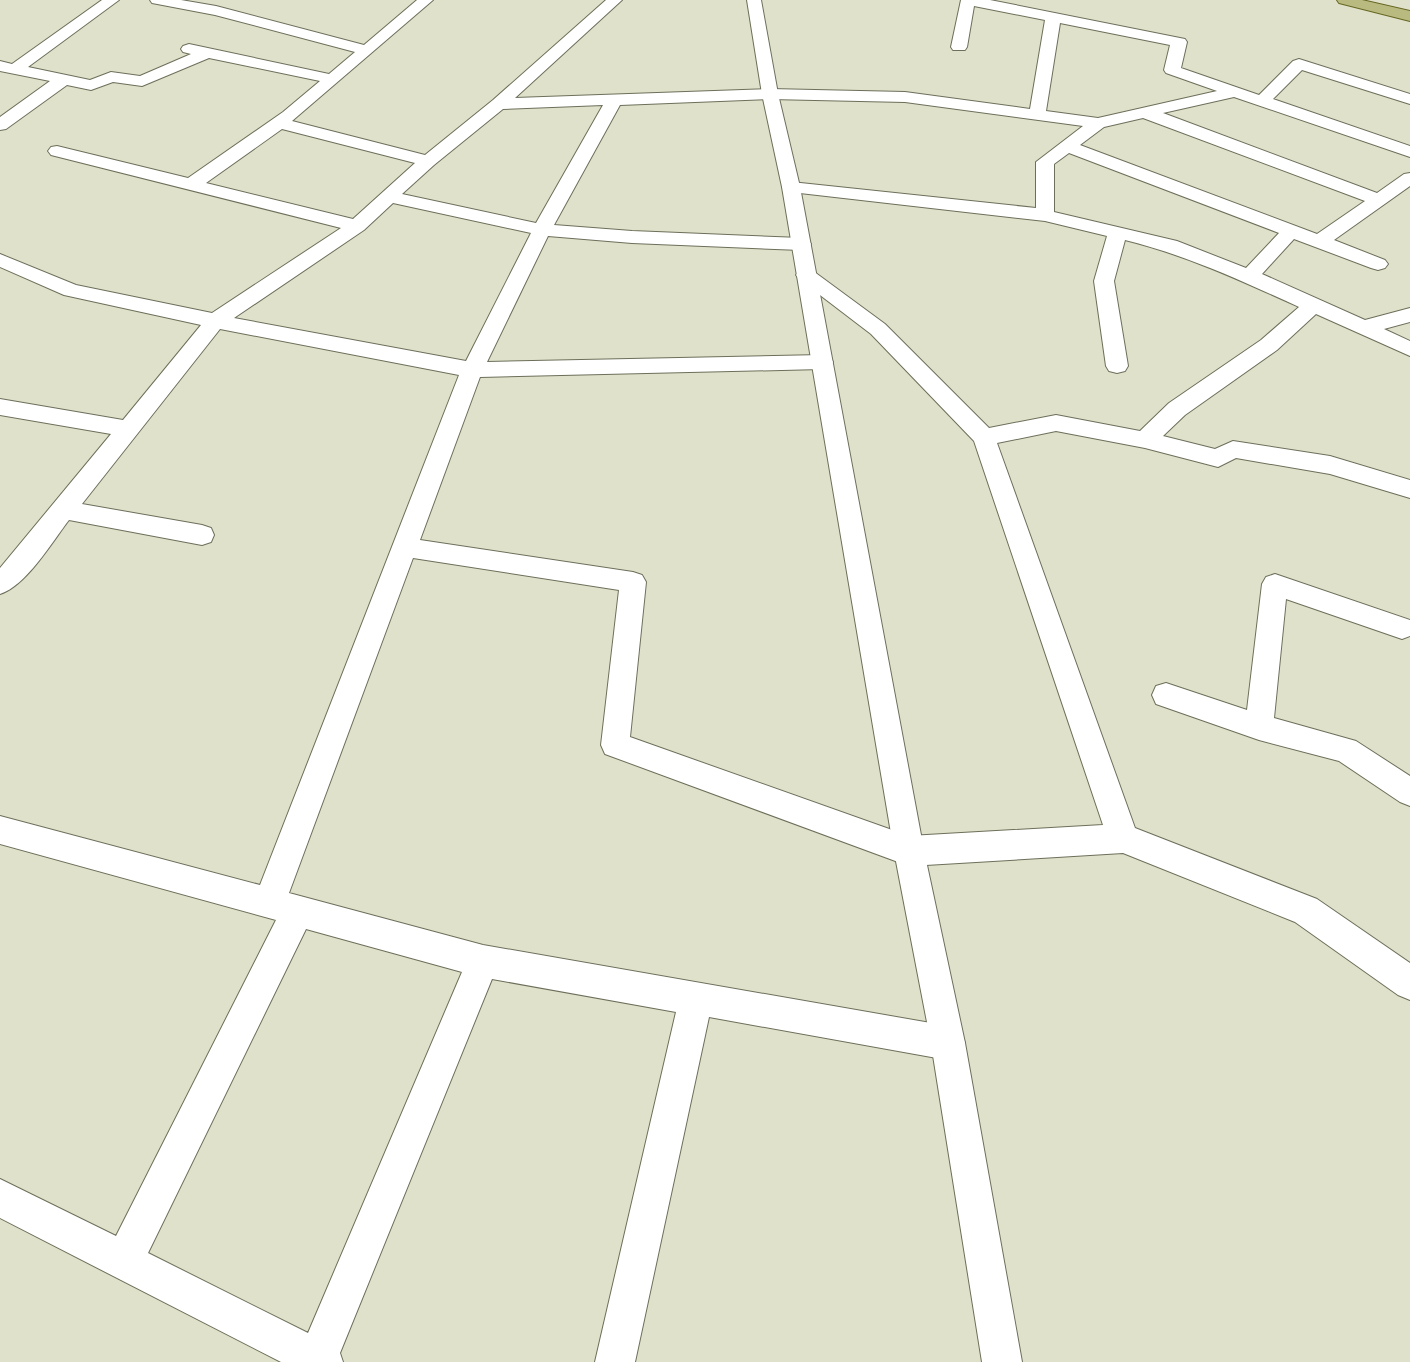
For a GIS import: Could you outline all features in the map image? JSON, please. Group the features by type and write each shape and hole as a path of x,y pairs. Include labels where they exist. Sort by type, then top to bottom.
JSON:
{"main road":[{"path":"1344,0 1410,16"}],"street":[{"path":"7,68 112,0"},
{"path":"157,0 216,11 366,50"},
{"path":"191,185 278,123 426,0"},
{"path":"0,584 16,569 215,321 357,226 428,161 499,104 615,0"},
{"path":"754,0 770,94 791,187 909,851 948,1043 1002,1362"},
{"path":"959,47 968,0 1179,42 1172,70 1410,152"},
{"path":"1037,115 1053,18"},
{"path":"175,46 332,79"},
{"path":"7,68 91,85 111,77 142,81 207,53"},
{"path":"1262,101 1299,64 1410,99"},
{"path":"0,124 63,80"},
{"path":"499,104 770,94 905,97 1098,123 1235,92"},
{"path":"123,1262 283,906 404,547 472,370 542,230 614,100"},
{"path":"1146,113 1379,200"},
{"path":"278,123 428,161"},
{"path":"1045,215 1045,162 1098,123"},
{"path":"1067,146 1378,264"},
{"path":"56,151 357,226"},
{"path":"1320,241 1410,178"},
{"path":"791,187 1045,215 1170,246 1250,276 1410,349"},
{"path":"389,197 542,230 632,237 801,244"},
{"path":"1250,276 1292,230"},
{"path":"1117,233 1104,281 1117,366"},
{"path":"0,260 71,290 215,321 472,370 822,362"},
{"path":"806,275 878,329 984,437 1123,838"},
{"path":"1145,440 1177,409 1269,345 1314,306"},
{"path":"1363,328 1410,315"},
{"path":"0,407 129,430"},
{"path":"984,437 1056,423 1145,440 1218,458 1233,449 1330,465 1410,489"},
{"path":"63,510 202,535"},
{"path":"404,547 633,582 615,745 909,851 1123,838 1306,910 1410,983"},
{"path":"1259,727 1275,584 1402,628"},
{"path":"1166,695 1259,727 1346,750 1410,792"},
{"path":"0,830 483,960 948,1043"},
{"path":"0,1198 318,1361 483,960"},
{"path":"615,1362 696,998"}]}
